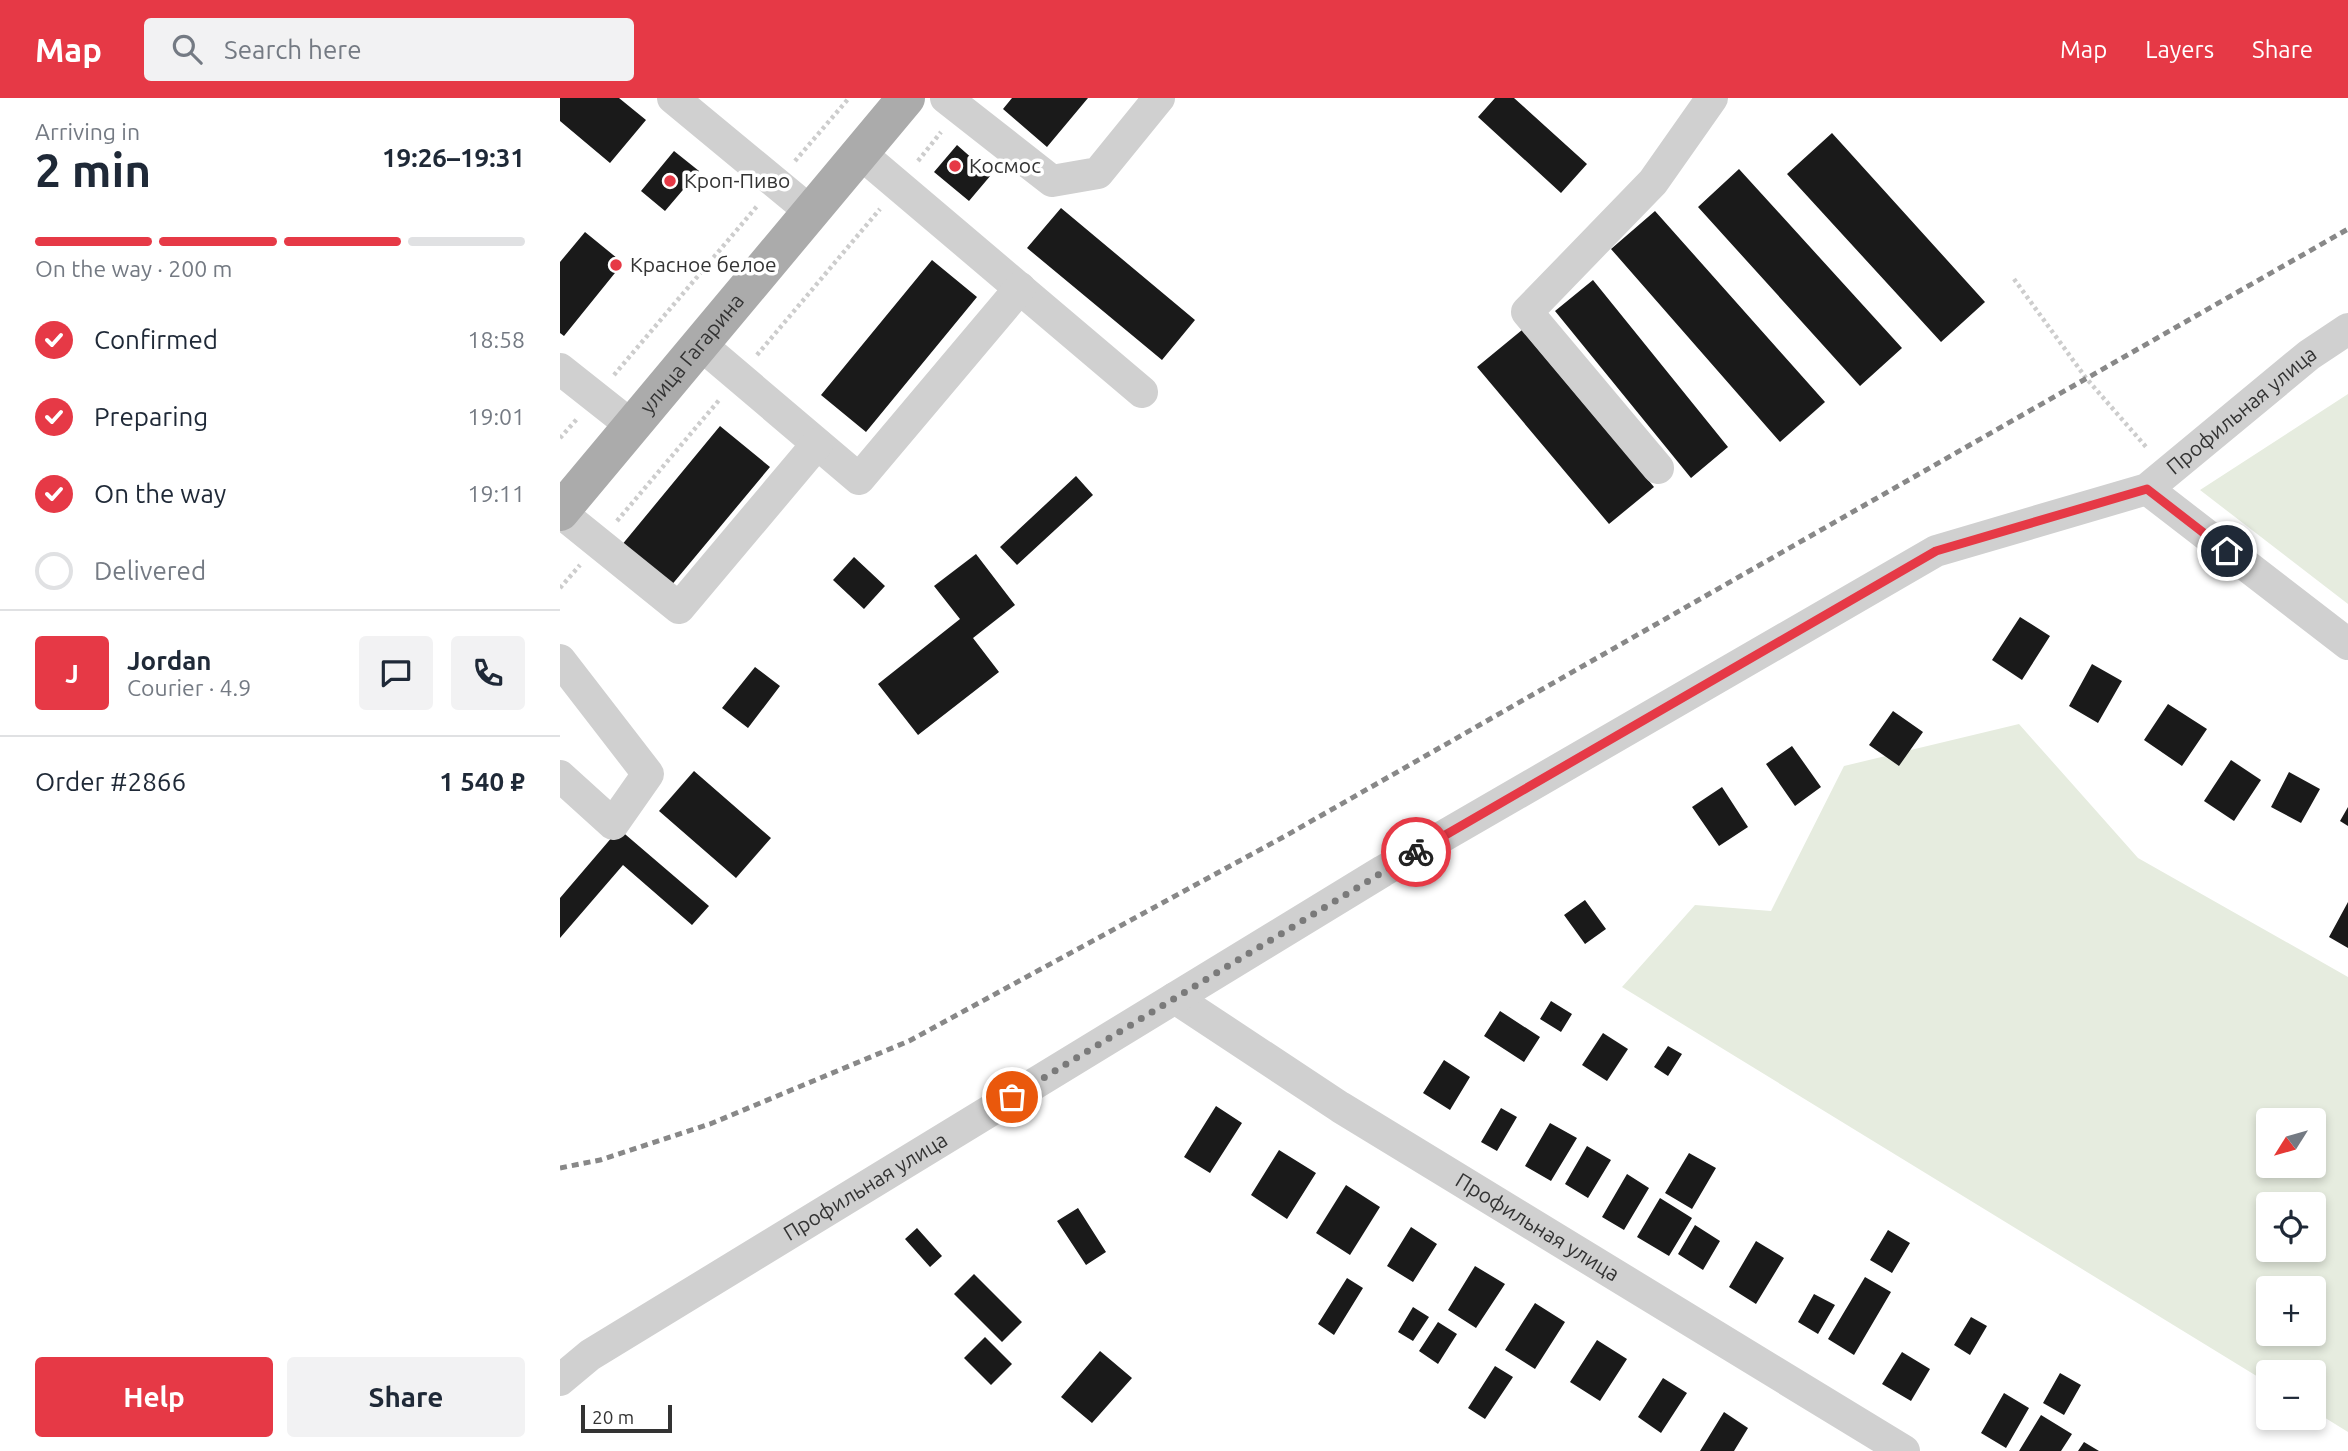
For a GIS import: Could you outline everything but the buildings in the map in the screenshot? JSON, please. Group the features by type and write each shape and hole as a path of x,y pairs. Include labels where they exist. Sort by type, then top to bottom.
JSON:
{"main road":[{"name":"улица Гагарина","path":"560,512 906,98"}],"street":[{"path":"673,98 811,212"},
{"path":"953,103 1052,181 1098,173 1159,98"},
{"path":"1658,468 1527,312 1653,182 1712,98"},
{"path":"860,153 1142,393"},
{"path":"700,344 859,479 1020,288"},
{"name":"Профильная улица","path":"560,1380 590,1354 1395,864 1936,551 2158,481 2309,355 2348,329"},
{"path":"560,369 632,426"},
{"path":"560,512 679,608 817,444"},
{"path":"2158,481 2348,644"},
{"path":"560,660 648,774 613,824 560,776"},
{"name":"Профильная улица","path":"1175,998 1340,1107 1905,1451"}],"path":[{"path":"560,438 849,98"},
{"path":"560,588 899,186 953,103"},
{"path":"2014,279 2158,481"}],"shaded area":[{"path":"2348,394 2348,604 2200,490"},
{"path":"2019,724 2138,858 2348,977 2348,1432 2326,1418 2326,1360 2256,1360 2256,1376 1622,987 1695,905 1771,911 1844,766"}],"railway":[{"path":"560,1168 600,1160 710,1124 909,1041 1287,835 2348,229"}],"way so far":[{"path":"1012,1097 1416,852"}],"place":[{"name":"Космос","path":"955,166"},
{"name":"Кроп-Пиво","path":"670,181"},
{"name":"Красное белое","path":"616,265"}],"route":[{"path":"1416,852 1936,551 2147,489 2227,551"}]}
